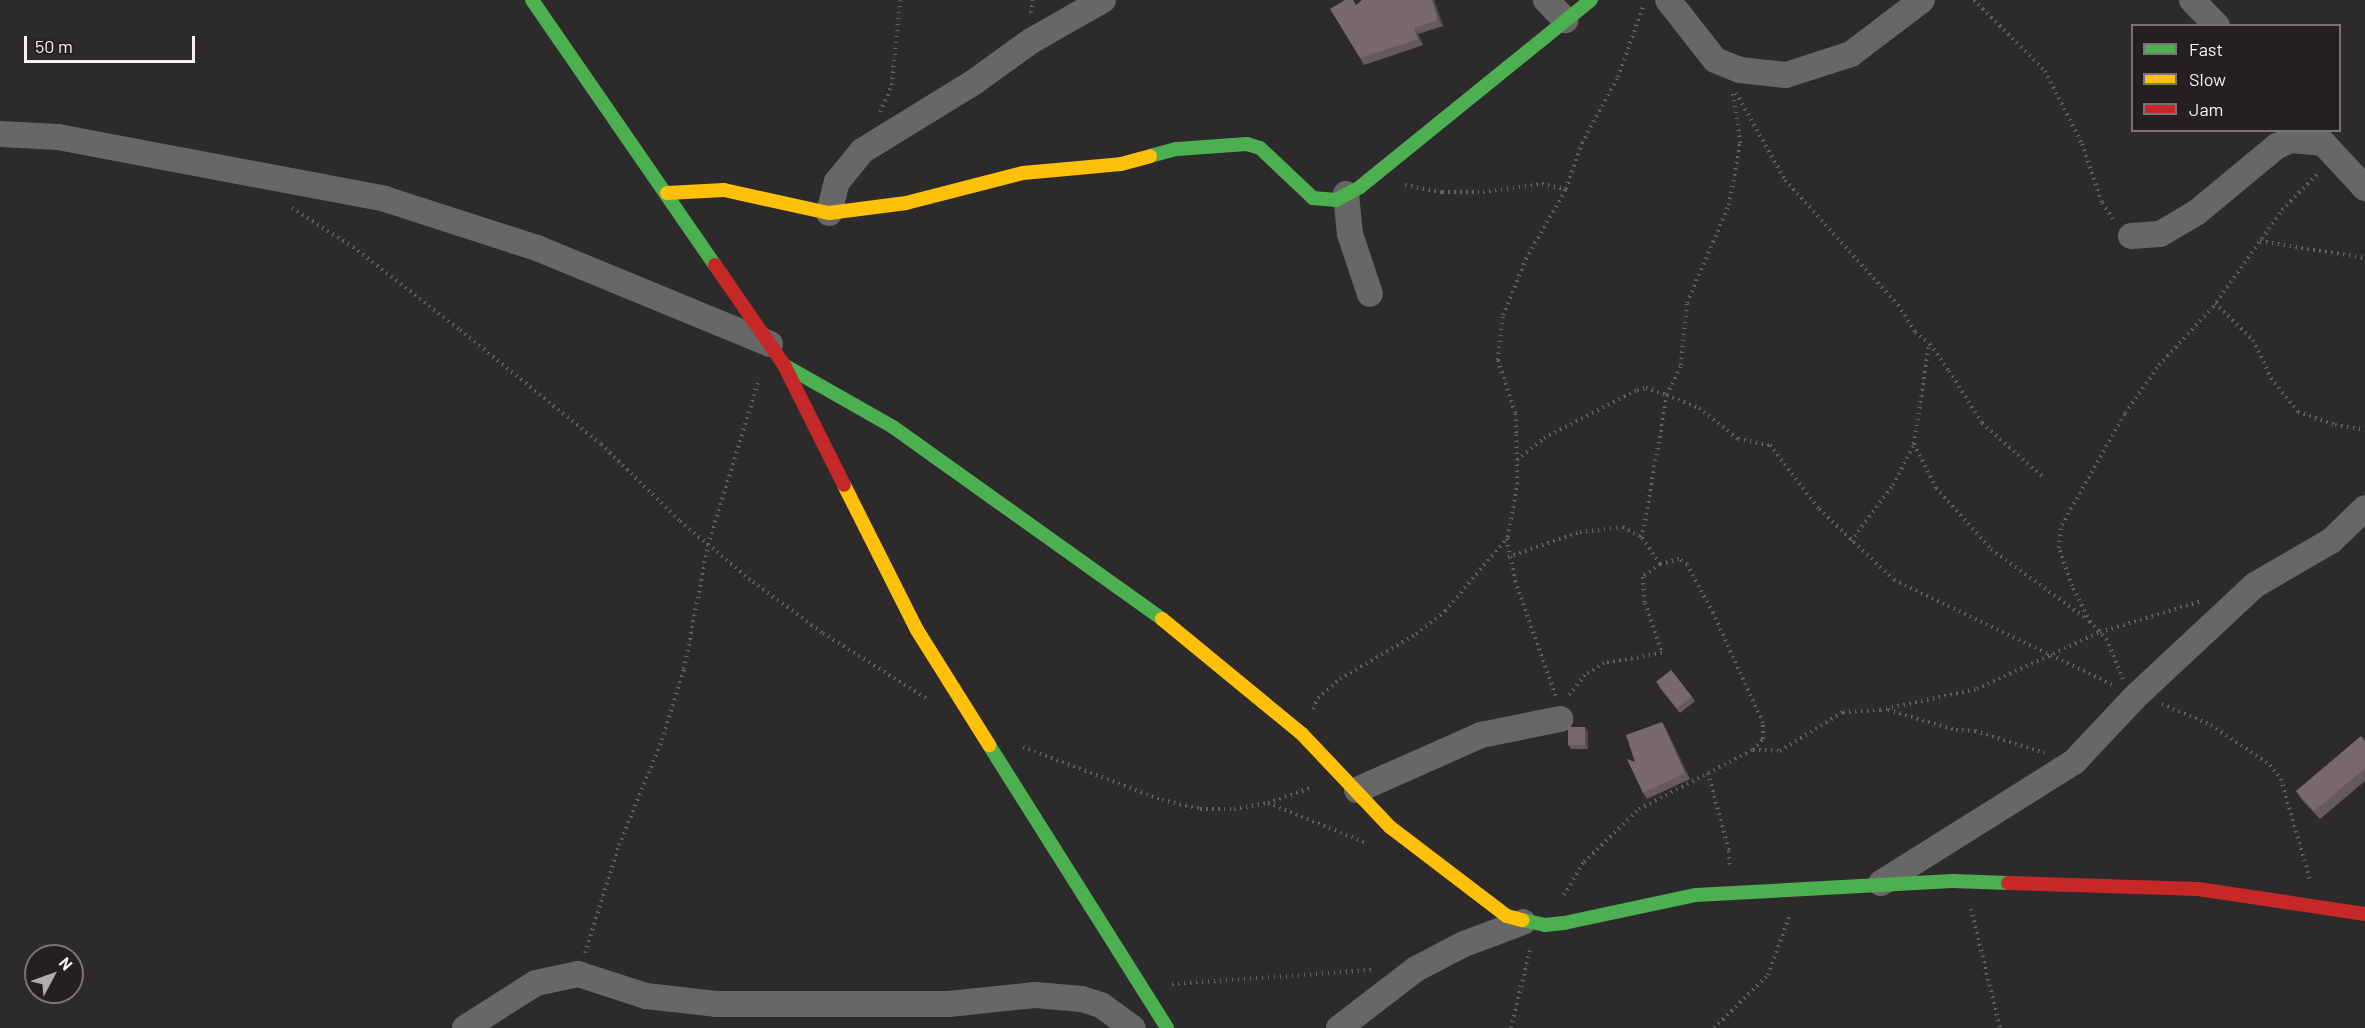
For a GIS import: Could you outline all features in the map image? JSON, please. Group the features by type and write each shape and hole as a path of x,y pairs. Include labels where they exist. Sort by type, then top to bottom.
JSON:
{"street":[{"path":"532,0 784,365 917,630 1144,987 1167,1028"},
{"path":"829,213 837,182 862,151 974,82 1030,41 1103,0"},
{"path":"1546,0 1565,20"},
{"path":"667,193 724,190 790,201 829,213 906,203 1023,174 1122,164 1177,149 1247,144 1260,148 1313,198 1324,202 1353,191 1591,0"},
{"path":"1668,0 1715,60 1740,70 1786,75 1851,54 1922,0"},
{"path":"2192,0 2215,24"},
{"path":"0,134 58,137 385,200 537,248 770,344"},
{"path":"2131,236 2160,234 2196,213 2277,146 2291,140 2323,143 2365,188"},
{"path":"1353,191 1350,234 1370,294"},
{"path":"784,365 893,427 964,474 1182,634 1302,734 1390,827 1429,860 1492,908 1540,923"},
{"path":"1881,883 2074,762 2134,694 2255,585 2331,541 2365,508"},
{"path":"1355,788 1481,735 1561,713"},
{"path":"1339,1028 1416,969 1464,944 1540,923 1696,895 1881,883 1965,881 2198,889 2365,915"},
{"path":"465,1028 536,982 578,974 646,996 716,1004 950,1004 1035,995 1082,999 1101,1005 1133,1028"}],"path":[{"path":"862,151 892,85 900,0"},
{"path":"1561,713 1508,557 1516,461 1515,412 1498,360 1498,337 1526,259 1566,189 1582,143 1618,77 1645,0"},
{"path":"1974,0 2045,71 2082,144 2102,203 2131,236"},
{"path":"1642,538 1667,395 1681,365 1687,303 1729,205 1740,143 1733,87 1785,180 1930,344 1982,423 2044,478"},
{"path":"2090,622 2063,562 2058,536 2062,525 2125,413 2159,365 2215,303 2282,210 2323,143"},
{"path":"1353,191 1395,183 1442,192 1466,192 1542,184 1566,189"},
{"path":"288,205 353,247 460,330 601,444 708,544 823,633 933,702"},
{"path":"2260,241 2365,258"},
{"path":"2215,303 2247,333 2271,378 2298,412 2335,425 2365,430"},
{"path":"578,974 619,845 662,740 681,679 708,544 770,344"},
{"path":"1851,541 1893,485 1914,444 1930,344"},
{"path":"1516,461 1544,438 1637,390 1646,388 1699,408 1738,440 1770,445 1802,490 1874,565 1916,594 2098,680 2211,725 2265,758 2281,779 2307,874 2324,908"},
{"path":"1914,444 1936,488 1991,549 2090,622 2100,632 2134,694"},
{"path":"1508,557 1598,529 1623,527 1642,538 1660,564"},
{"path":"1302,734 1318,698 1360,664 1416,634 1440,615 1490,560 1509,532"},
{"path":"1511,1028 1528,954 1540,923 1567,886 1611,834 1639,809 1753,750 1762,739 1763,723 1713,613 1687,564 1671,558 1643,577 1645,603 1662,653 1594,668 1577,683 1561,713"},
{"path":"1880,710 1977,689 2100,632 2212,598"},
{"path":"1753,750 1780,751 1843,712 1880,710 1896,711 1956,730 1976,731 2074,762"},
{"path":"980,729 1162,800 1200,809 1234,809 1268,803 1313,787 1355,788"},
{"path":"1708,773 1729,851 1730,893"},
{"path":"1268,803 1373,845"},
{"path":"1965,881 2000,1028"},
{"path":"1714,1028 1768,975 1801,889"},
{"path":"1144,987 1416,969"}],"building":[{"path":"1345,0 1353,0 1356,5 1362,0 1432,0 1438,20 1414,28 1418,39 1360,58 1330,9"},
{"path":"1671,670 1692,697 1677,708 1656,682"},
{"path":"1662,722 1685,773 1643,793 1627,759 1635,762 1626,735"},
{"path":"1568,727 1585,727 1585,745 1568,745"},
{"path":"2361,736 2365,741 2365,768 2314,811 2296,791"}],"traffic: fast":[{"path":"532,0 715,265"},
{"path":"1150,156 1177,149 1247,144 1260,148 1313,198 1336,200 1360,187 1591,0"},
{"path":"784,365 893,427 1162,619"},
{"path":"989,745 1167,1028"},
{"path":"1522,920 1545,925 1564,923 1696,895 1953,881 2008,883"}],"traffic: slow":[{"path":"667,193 724,190 829,213 906,203 1023,173 1121,164 1150,156"},
{"path":"844,485 917,630 989,745"},
{"path":"1162,619 1302,734 1390,827 1507,916 1522,920"}],"traffic: jam":[{"path":"715,265 784,365 844,485"},
{"path":"2008,883 2198,889 2365,914"}]}
